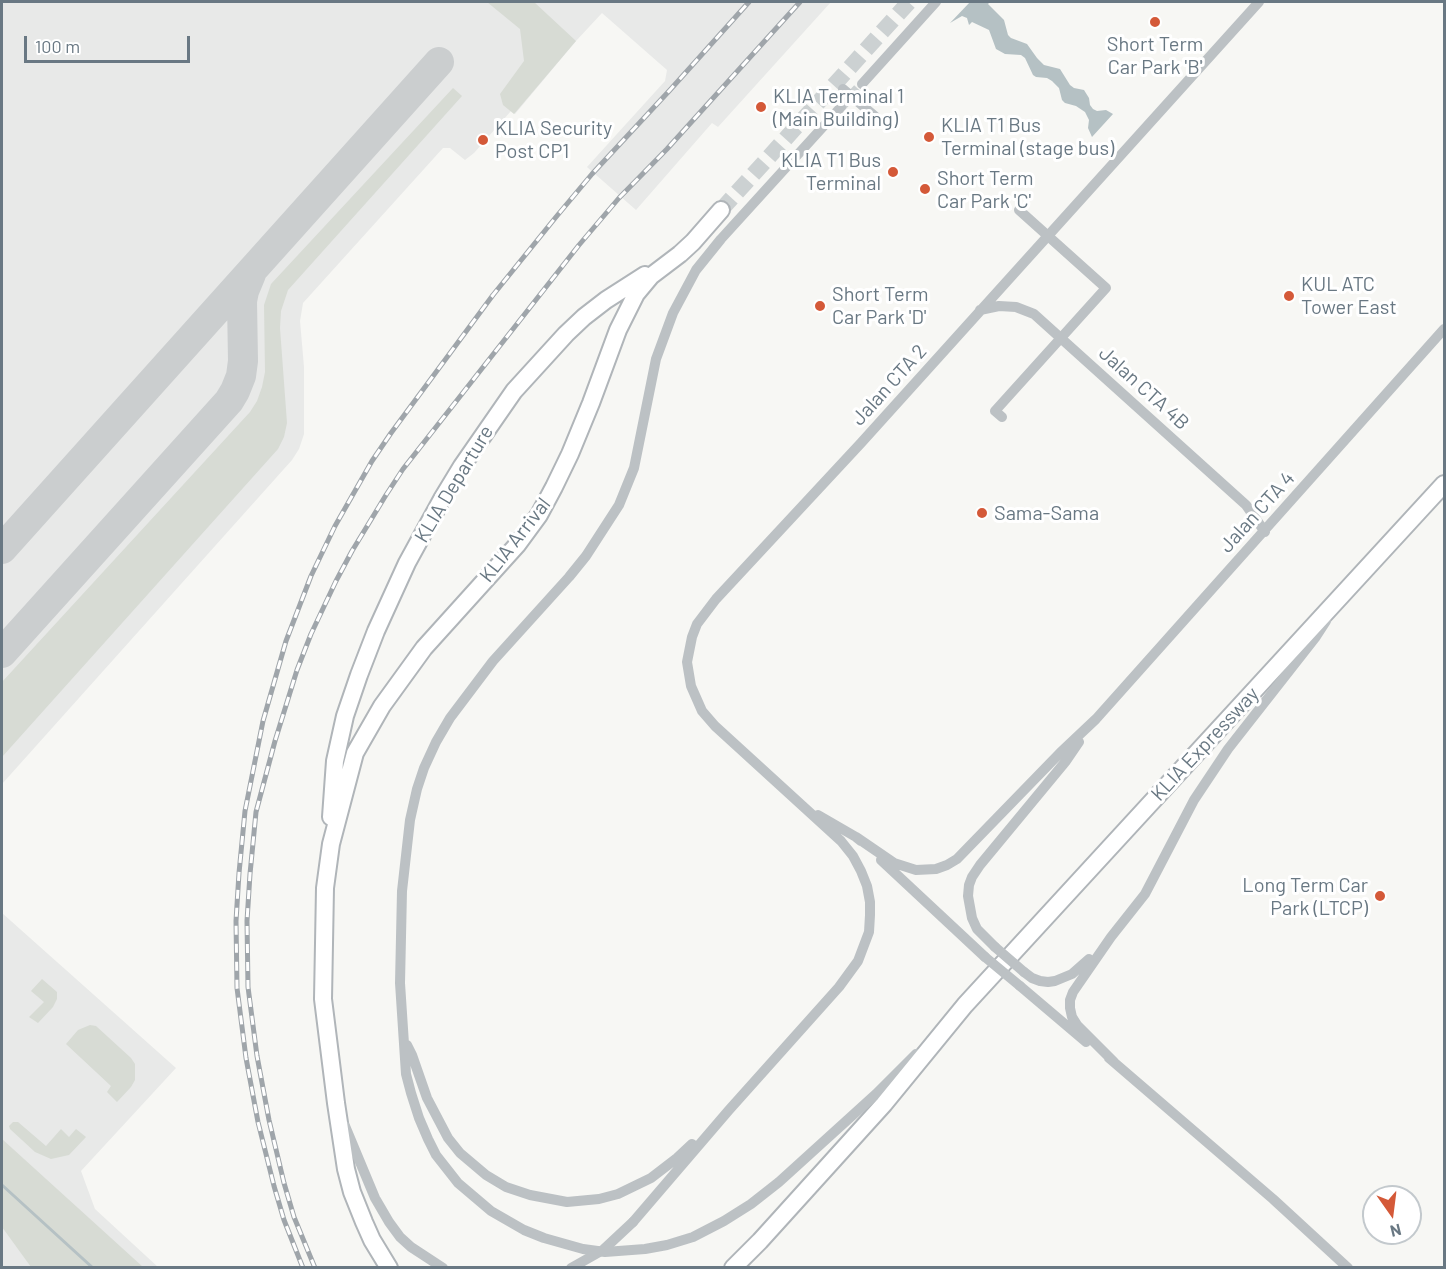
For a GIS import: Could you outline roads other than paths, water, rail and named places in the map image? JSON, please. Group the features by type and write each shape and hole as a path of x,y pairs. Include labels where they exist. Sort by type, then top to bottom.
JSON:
{"main road":[{"name":"KLIA Departure","path":"331,844 335,761 345,716 359,675 407,563 468,456 514,392 584,316 648,273 719,208"},
{"name":"KLIA Arrival","path":"331,844 355,753 382,706 424,648 517,545 539,515 570,454 618,330 636,294 651,276 693,242 719,208"},
{"name":"KLIA Expressway","path":"733,1268 884,1104 965,1005 1444,484"},
{"path":"331,844 325,888 323,999 336,1103 352,1192 372,1240 389,1268"}],"street":[{"path":"862,84 936,2"},
{"name":"Jalan CTA 2","path":"800,804 714,726 702,711 691,686 687,662 697,624 716,599 1260,2"},
{"path":"843,88 877,118"},
{"path":"841,107 721,239 696,270 673,313 656,359 634,468 619,505 586,556 472,688 450,718 432,750 417,789 405,860 400,928 400,983 406,1074 419,1118 436,1155 458,1183 491,1210 534,1234 583,1249 621,1252 667,1245 693,1237 751,1204 779,1182 867,1102 965,1005"},
{"path":"1002,417 995,411 1106,288 1019,210"},
{"name":"Jalan CTA 4B","path":"980,310 999,306 1016,307 1034,314 1246,505 1264,532"},
{"name":"Jalan CTA 4","path":"1096,719 1444,329"},
{"path":"1344,592 1315,638 1228,749 1194,800 1145,894 1110,937 1072,992 1070,1008 1077,1025 1114,1062 1273,1199 1348,1268"},
{"path":"800,804 856,837 894,863 916,870 936,869 957,859 1096,719"},
{"path":"1096,719 1066,761 980,865 972,877 968,896 972,918 977,928 995,947 1032,978 1048,982 1063,979 1082,966 1110,937"},
{"path":"571,1268 603,1250 633,1222 850,974 858,961 869,932 870,909 867,886 853,856 841,841 800,804"},
{"path":"856,837 985,957 1074,1033 1114,1062"},
{"path":"404,1040 428,1098 448,1137 460,1153 486,1175 506,1187 549,1200 567,1202 599,1199 635,1186 651,1178 677,1158 729,1110"},
{"path":"336,1103 363,1173 389,1222 411,1247 443,1268"}],"waterway":[{"path":"2,1185 93,1268"}],"tunnel":[{"path":"721,210 909,2"},
{"path":"841,107 862,84"}],"railway":[{"path":"303,1268 284,1220 258,1122 246,1058 237,988 236,921 245,811 263,721 286,641 311,576 335,526 372,461 391,433 493,295 556,217 592,174 749,2"},
{"path":"315,1268 294,1217 284,1183 257,1056 248,987 247,921 256,812 297,670 336,581 403,469 579,245 619,198 667,149 800,2"}],"place":[{"name":"Short Term Car Park 'B'","path":"1155,22"},
{"name":"KLIA Terminal 1 (Main Building)","path":"761,107"},
{"name":"KLIA T1 Bus Terminal (stage bus)","path":"929,137"},
{"name":"KLIA Security Post CP1","path":"483,140"},
{"name":"KLIA T1 Bus Terminal","path":"893,172"},
{"name":"Short Term Car Park 'C'","path":"925,189"},
{"name":"KUL ATC Tower East","path":"1289,296"},
{"name":"Short Term Car Park 'D'","path":"820,306"},
{"name":"Sama-Sama","path":"982,513"},
{"name":"Long Term Car Park (LTCP)","path":"1380,896"}]}
